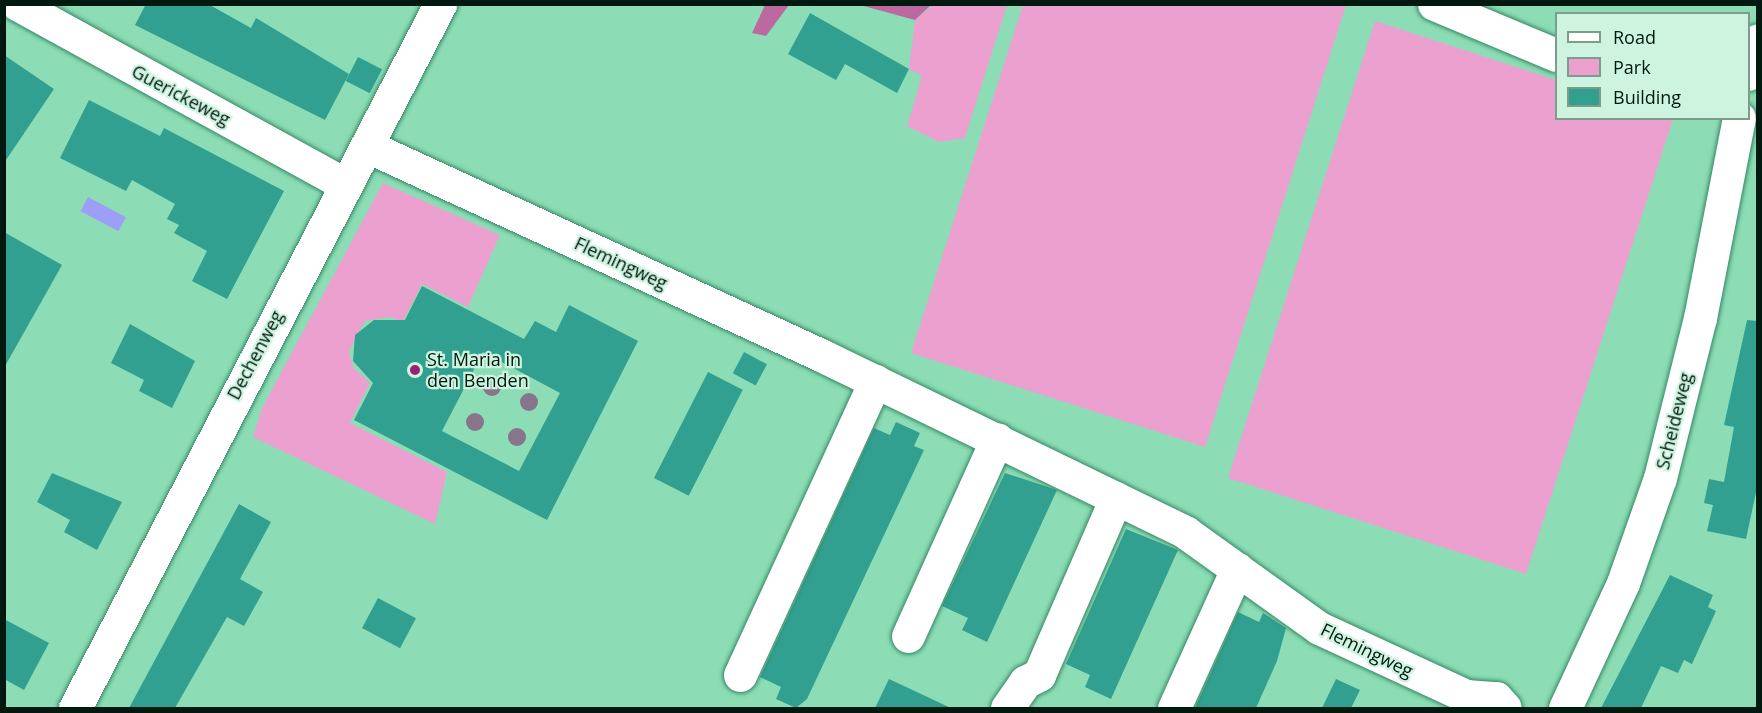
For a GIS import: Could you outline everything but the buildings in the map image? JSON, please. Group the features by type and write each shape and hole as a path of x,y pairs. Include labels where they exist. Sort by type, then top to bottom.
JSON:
{"street":[{"name":"Guerickeweg","path":"17,4 345,183"},
{"name":"Dechenweg","path":"75,708 345,183 367,146 440,4"},
{"path":"1434,4 1555,54"},
{"path":"1750,70 1758,40"},
{"name":"Scheideweg","path":"1565,708 1623,583 1660,478 1700,318 1739,120"},
{"name":"Flemingweg","path":"367,146 998,439 1185,532 1319,628 1467,696 1496,698 1505,708"},
{"path":"740,675 875,381"},
{"path":"909,636 998,439"},
{"path":"1006,708 1025,682 1039,675 1116,498"},
{"path":"1174,708 1237,569"}],"green space":[{"path":"933,5 1007,5 965,138 939,142 907,126 922,76 909,69 915,20"},
{"path":"1023,5 1346,5 1205,447 911,353"},
{"path":"1375,21 1555,80 1555,120 1673,120 1526,574 1228,478"},
{"path":"383,183 500,235 468,307 422,284 402,323 392,317 365,321 349,351 353,367 370,383 350,423 447,472 435,524 253,437 262,408"}],"shaded area":[{"path":"860,4 932,4 915,20 860,5"},
{"path":"765,5 789,5 766,36 752,33"}],"water":[{"path":"88,197 126,217 118,231 80,211"}],"place":[{"name":"St. Maria in den Benden","path":"415,370"}]}
